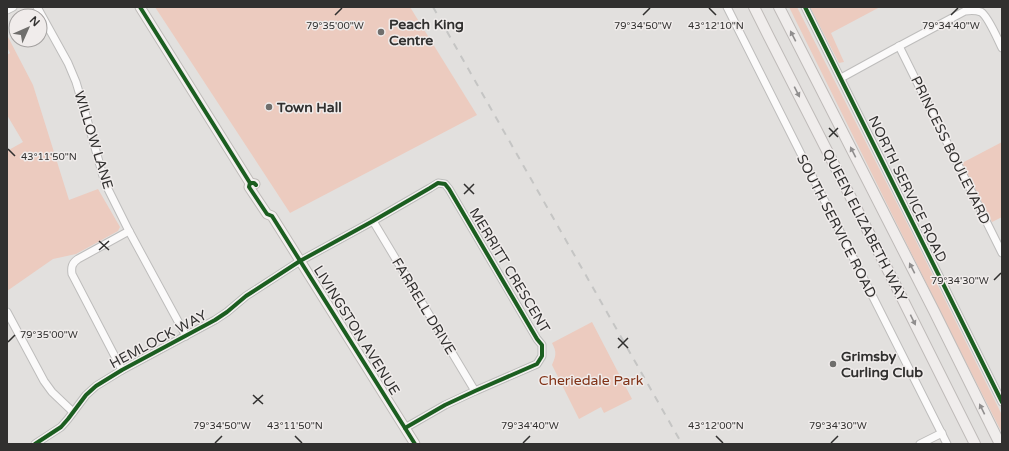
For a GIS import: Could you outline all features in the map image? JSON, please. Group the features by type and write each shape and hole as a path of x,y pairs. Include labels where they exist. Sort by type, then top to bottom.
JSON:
{"highway":[{"name":"QUEEN ELIZABETH WAY","path":"754,7 975,444"},
{"name":"QUEEN ELIZABETH WAY","path":"779,7 1000,444"}],"main road":[{"name":"LIVINGSTON AVENUE","path":"140,7 250,182 249,187 267,214 272,216 415,444"}],"street":[{"path":"7,10 13,7"},
{"name":"WILLOW LANE","path":"37,7 68,62 86,112 103,176 129,231 186,336"},
{"name":"SOUTH SERVICE ROAD","path":"727,7 948,444"},
{"name":"NORTH SERVICE ROAD","path":"805,7 1002,402"},
{"path":"841,78 965,11 972,10 980,12 984,15 1002,48"},
{"name":"PRINCESS BOULEVARD","path":"899,46 1002,253"},
{"name":"MERRITT CRESCENT","path":"300,261 438,183 445,184 449,189 542,346 542,356 537,364 445,405 405,428"},
{"name":"FARRELL DRIVE","path":"373,221 475,391"},
{"path":"122,370 72,274 71,269 73,263 78,259 129,231"},
{"name":"HEMLOCK WAY","path":"35,444 61,428 86,395 96,386 122,370 215,320 246,296 300,261"},
{"path":"7,312 44,381 52,392 73,412"},
{"path":"920,444 942,433"}],"green space":[{"name":"Peach King Centre","path":"155,7 410,7 477,115 290,213"},
{"path":"789,7 797,7 909,227 1002,415 1002,433 950,331"},
{"path":"810,7 880,7 831,33 844,62 839,63"},
{"path":"7,35 8,48 14,48 33,85 69,200 98,189 120,227 118,231 76,254 53,259 7,291 7,151 23,142 7,115 7,55 10,53 7,47"},
{"path":"1002,142 1002,217 992,222 962,163"},
{"name":"Cheriedale Park","path":"592,322 632,399 604,413 601,407 579,419 552,365 555,349 552,343"}],"railway":[{"path":"433,7 682,444"}],"cycle path":[{"path":"140,7 250,183 254,183 256,185"},
{"path":"805,7 1002,402"},
{"path":"250,183 249,187 267,214 272,216 415,444"},
{"path":"35,444 61,427 86,395 96,386 122,370 215,320 246,296 300,261 438,183 445,184 542,345 542,356 537,364 445,405 405,428"}],"place":[{"name":"Peach King Centre","path":"381,32"},
{"name":"Town Hall","path":"269,107"},
{"name":"Grimsby Curling Club","path":"833,364"}]}
